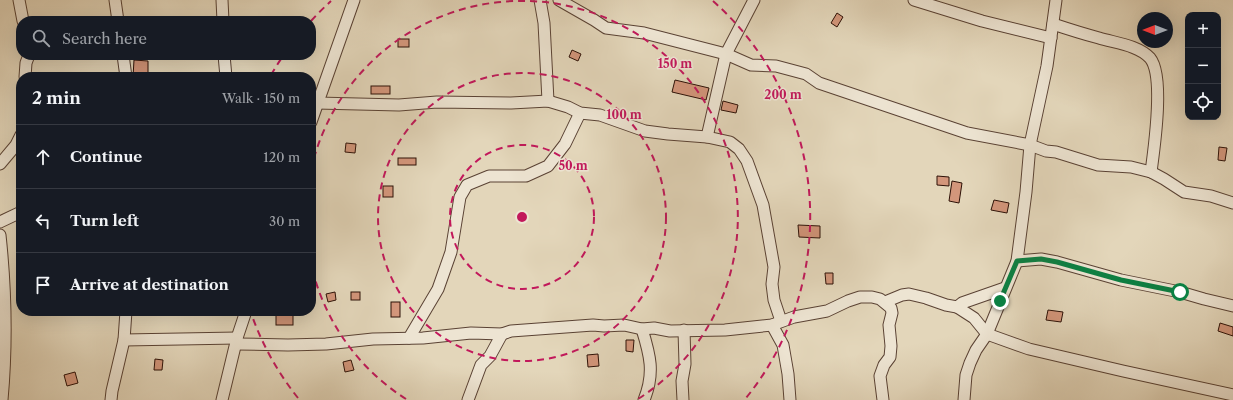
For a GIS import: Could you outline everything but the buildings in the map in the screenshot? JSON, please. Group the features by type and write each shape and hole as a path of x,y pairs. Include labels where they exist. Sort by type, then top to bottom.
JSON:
{"street":[{"path":"19,0 22,16"},
{"path":"115,0 117,16"},
{"path":"222,0 223,16"},
{"path":"316,106 354,0"},
{"path":"540,0 544,23 548,101"},
{"path":"559,0 606,28 644,33 726,54 751,65 776,66 806,74 819,83 967,133 1030,145 1046,151 1056,152 1098,165 1131,167 1151,172 1184,192 1210,196 1233,203"},
{"path":"708,137 726,54 754,0"},
{"path":"914,0 982,21 1051,38"},
{"path":"964,400 966,375 970,363 976,350 987,334 1017,261 1026,192 1030,145 1047,66 1056,0"},
{"path":"1053,24 1136,49 1149,58 1155,67 1157,83 1156,128 1151,172"},
{"path":"25,72 27,60"},
{"path":"124,60 126,72"},
{"path":"224,60 226,72"},
{"path":"317,103 399,105 437,102 510,103 548,101 568,107 580,113 600,115 646,131 708,137 730,142 738,149 747,162 763,205 774,267 772,284 777,323 783,345 788,374 790,400"},
{"path":"409,338 438,289 451,252 460,197 467,185 489,176 526,176 548,166 565,144 580,113"},
{"path":"0,164 16,145"},
{"path":"0,222 16,214"},
{"path":"0,235 6,356 2,400"},
{"path":"1017,261 1041,259 1057,262 1121,280 1180,292 1204,300 1233,306"},
{"path":"958,307 962,303 1005,288"},
{"path":"886,302 902,295 909,294 926,298 946,305 958,307 974,318 987,334 1042,352 1233,395"},
{"path":"124,340 237,341 260,345 296,345 341,343 372,339 450,336 471,333 502,334 511,331 562,328 573,325 624,325 642,329 654,328 670,331 724,330 777,323 794,317 827,311 860,297 872,297 886,302 891,308 892,313 889,325 891,346 890,357 884,365 880,376 883,400"},
{"path":"111,400 124,340 126,316"},
{"path":"222,400 244,316"},
{"path":"642,329 646,340 651,374 644,400"},
{"path":"683,400 682,381 684,364 684,330"},
{"path":"468,400 481,365 490,356 502,334"}],"route":[{"path":"1000,301 1017,261 1041,259 1121,280 1180,292"}]}
